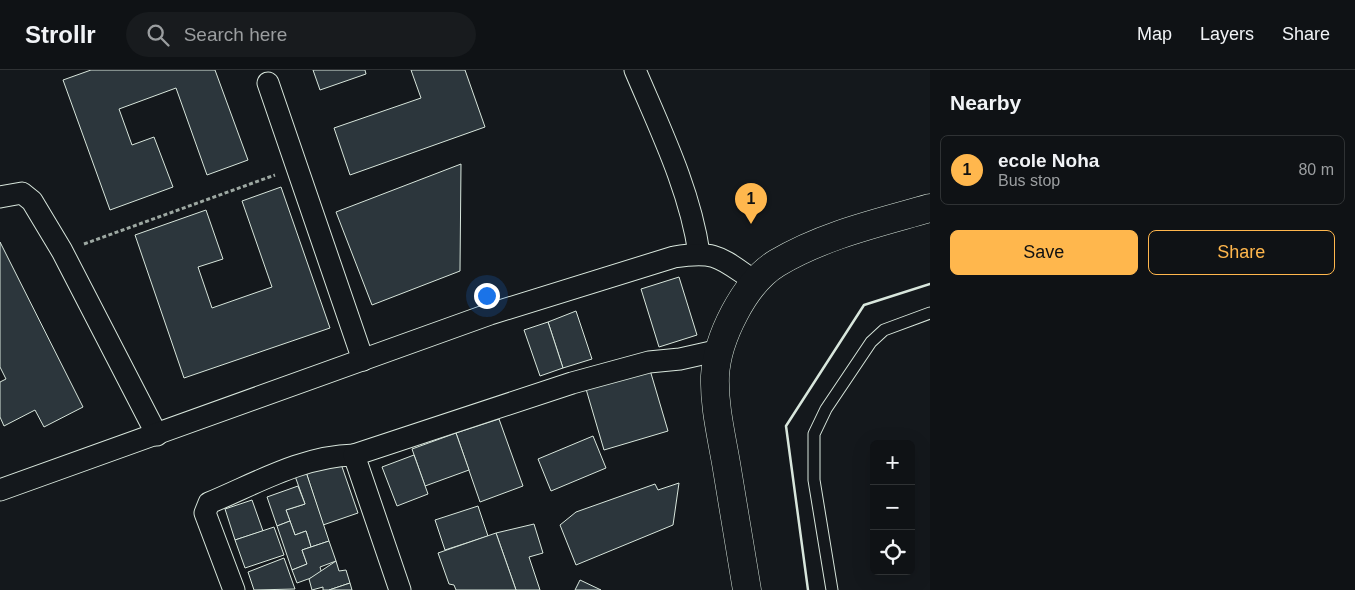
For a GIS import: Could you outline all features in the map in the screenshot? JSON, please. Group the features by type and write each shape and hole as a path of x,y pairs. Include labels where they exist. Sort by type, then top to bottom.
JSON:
{"street":[{"path":"635,70 685,195 696,231 699,253"},
{"path":"268,83 363,360"},
{"path":"0,197 14,193 28,196 62,251 157,435"},
{"path":"747,590 716,407 715,375 720,350 729,324 756,282 775,264 809,247 930,208"},
{"path":"0,490 490,314 674,257 699,253 718,256 756,282"},
{"path":"234,590 205,512 209,503 296,466 335,456 354,455 572,383 649,362 680,359 720,350"},
{"path":"354,455 400,590"}],"lane":[{"path":"832,590 814,480 812,452 814,434 826,409 870,342 884,330 930,313"}],"path":[{"path":"62,251 298,167"}],"building":[{"path":"91,70 215,70 248,160 207,175 176,88 119,109 132,145 154,137 173,187 110,210 63,80"},
{"path":"313,70 365,70 366,74 320,90"},
{"path":"411,70 465,70 485,127 350,175 334,128 421,98"},
{"path":"461,164 460,271 372,305 336,212"},
{"path":"281,187 330,328 184,378 135,235 206,210 223,259 198,267 212,308 272,287 242,201"},
{"path":"0,242 83,407 44,427 35,410 4,426 0,417 0,382 6,379 0,367"},
{"path":"679,277 697,335 659,347 641,289"},
{"path":"576,311 592,359 563,368 548,322"},
{"path":"548,322 563,368 540,376 524,330"},
{"path":"650,370 668,431 604,450 586,389"},
{"path":"499,419 523,486 480,502 456,433"},
{"path":"456,433 469,470 425,486 412,449"},
{"path":"593,436 606,468 551,491 538,459"},
{"path":"414,455 428,494 397,506 382,467"},
{"path":"340,461 358,513 323,525 306,472"},
{"path":"306,472 329,541 311,547 306,531 295,535 286,510 305,504 295,476"},
{"path":"679,483 673,525 576,565 560,525 576,512 655,484 658,490"},
{"path":"298,486 305,504 286,510 290,521 277,526 267,497"},
{"path":"252,500 263,531 235,540 225,509"},
{"path":"478,506 488,536 445,550 435,520"},
{"path":"290,521 295,535 306,531 311,547 302,550 307,564 292,570 277,526"},
{"path":"534,524 543,553 529,557 540,590 516,590 496,533"},
{"path":"274,527 284,555 245,568 235,540"},
{"path":"496,533 516,590 456,590 454,585 449,584 438,553"},
{"path":"329,541 336,561 320,567 322,574 297,583 292,570 307,564 302,550"},
{"path":"284,558 295,589 254,590 248,572"},
{"path":"336,561 339,571 346,570 350,583 329,590 323,590 323,587 312,590 309,579"},
{"path":"580,580 601,590 575,590"},
{"path":"350,583 352,590 329,590"}],"wall":[{"path":"808,590 786,426 864,305 930,284"}],"place":[{"name":"ecole Noha","path":"751,224"}]}
